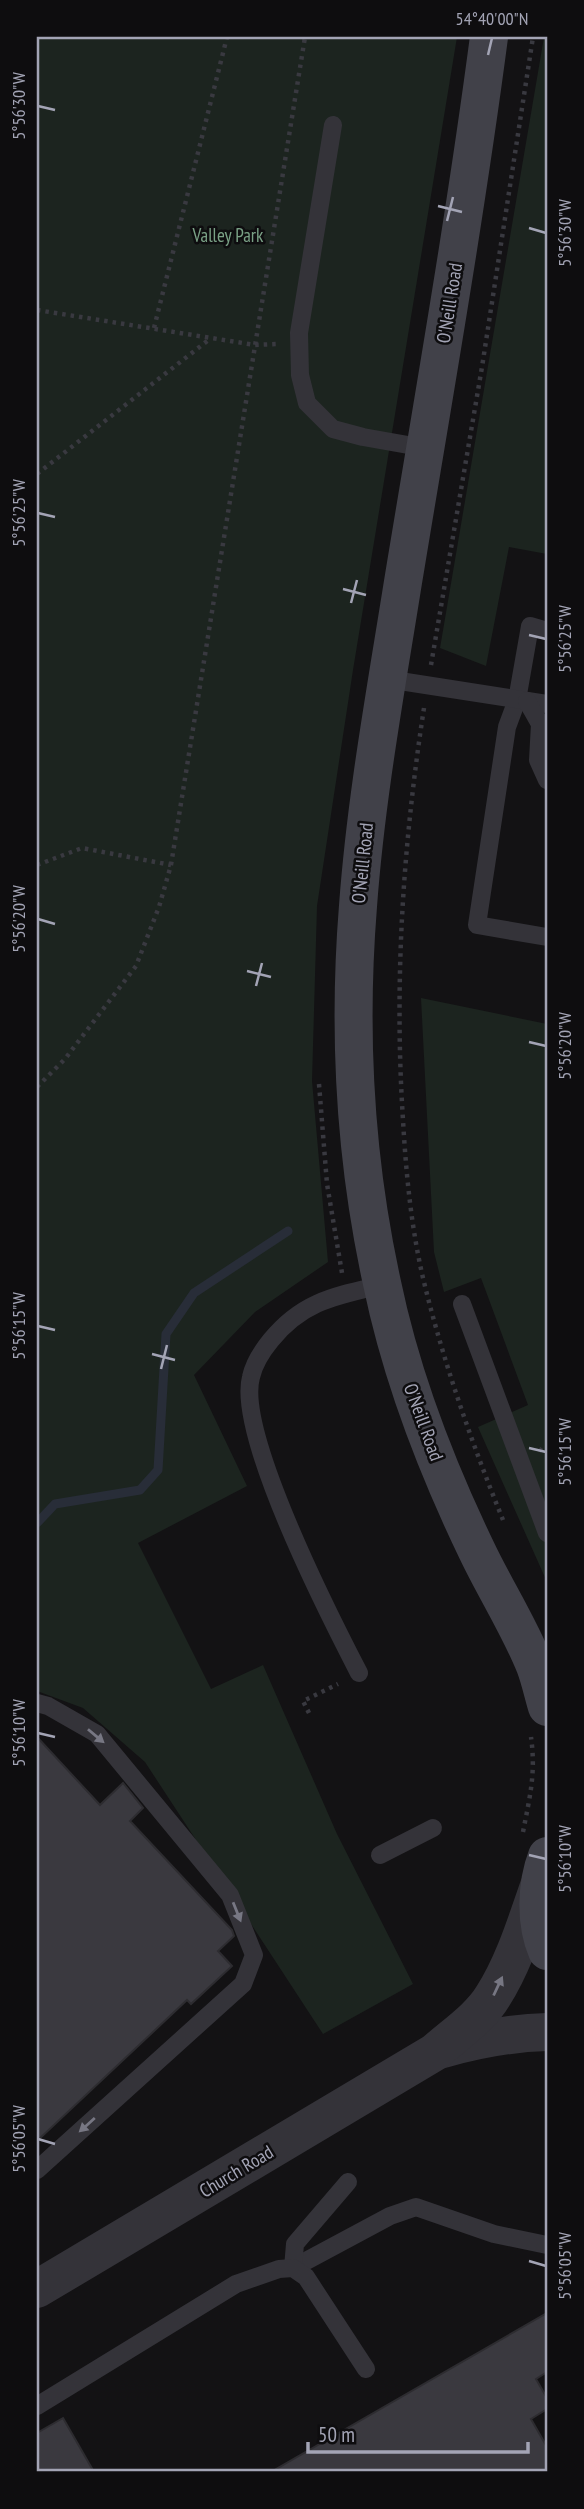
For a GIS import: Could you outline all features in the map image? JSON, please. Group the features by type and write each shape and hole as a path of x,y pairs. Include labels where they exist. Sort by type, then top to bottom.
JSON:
{"main road":[{"name":"O'Neill Road","path":"489,37 474,151 370,788 353,993 356,1084 363,1174 382,1285 396,1343 441,1470 476,1549 541,1673 547,1707"},
{"path":"545,1861 539,1914 547,1951"}],"street":[{"name":"Church Road","path":"37,2289 435,2052 465,2027 492,1998 521,1937 545,1861"},
{"name":"Church Road","path":"435,2052 476,2039 521,2032 547,2032"}],"lane":[{"path":"333,125 299,333 300,374 307,403 333,429 425,448"},
{"path":"547,631 530,626 522,700 507,727 477,926 547,937"},
{"path":"387,678 547,705"},
{"path":"522,700 540,724 538,760 547,780"},
{"path":"359,1673 332,1621 278,1498 250,1408 250,1378 260,1353 286,1321 328,1298 382,1285"},
{"path":"462,1304 547,1533"},
{"path":"37,1703 48,1706 97,1734 230,1895 254,1955 243,1984 37,2170"},
{"path":"380,1855 433,1828"},
{"path":"293,2268 295,2245 348,2182"},
{"path":"37,2406 236,2284 279,2269 293,2268 390,2216 416,2207 494,2234 547,2245"},
{"path":"293,2268 306,2277 366,2369"}],"path":[{"path":"154,328 227,37"},
{"path":"37,1087 65,1059 136,966 171,865 305,37"},
{"path":"505,1525 475,1451 444,1358 422,1276 407,1186 399,1055 401,919 412,785 487,340 533,37"},
{"path":"37,310 255,345 266,343 300,346"},
{"path":"37,474 211,337"},
{"path":"37,864 82,848 171,865"},
{"path":"309,1713 303,1701 359,1673"}],"green space":[{"name":"Valley Park","path":"37,37 457,37 317,906 312,1081 328,1262 255,1312 194,1375 247,1486 138,1543 211,1689 263,1665 337,1834 413,1984 323,2034 145,1762 83,1708 37,1691"},
{"path":"544,37 547,37 547,554 509,547 486,666 440,648"},
{"path":"421,998 547,1024 547,1582 478,1427 528,1405 481,1278 444,1292 434,1252"}],"building":[{"path":"37,1737 100,1805 123,1783 143,1808 130,1821 232,1930 234,1936 218,1951 232,1966 191,2004 187,2000 37,2141"},
{"path":"547,2313 547,2372 536,2379 547,2398 547,2409 531,2419 547,2447 547,2472 271,2472"},
{"path":"63,2418 94,2472 37,2472 37,2433"}],"waterway":[{"path":"37,1523 55,1504 140,1490 158,1470 166,1334 194,1293 288,1231"}]}
